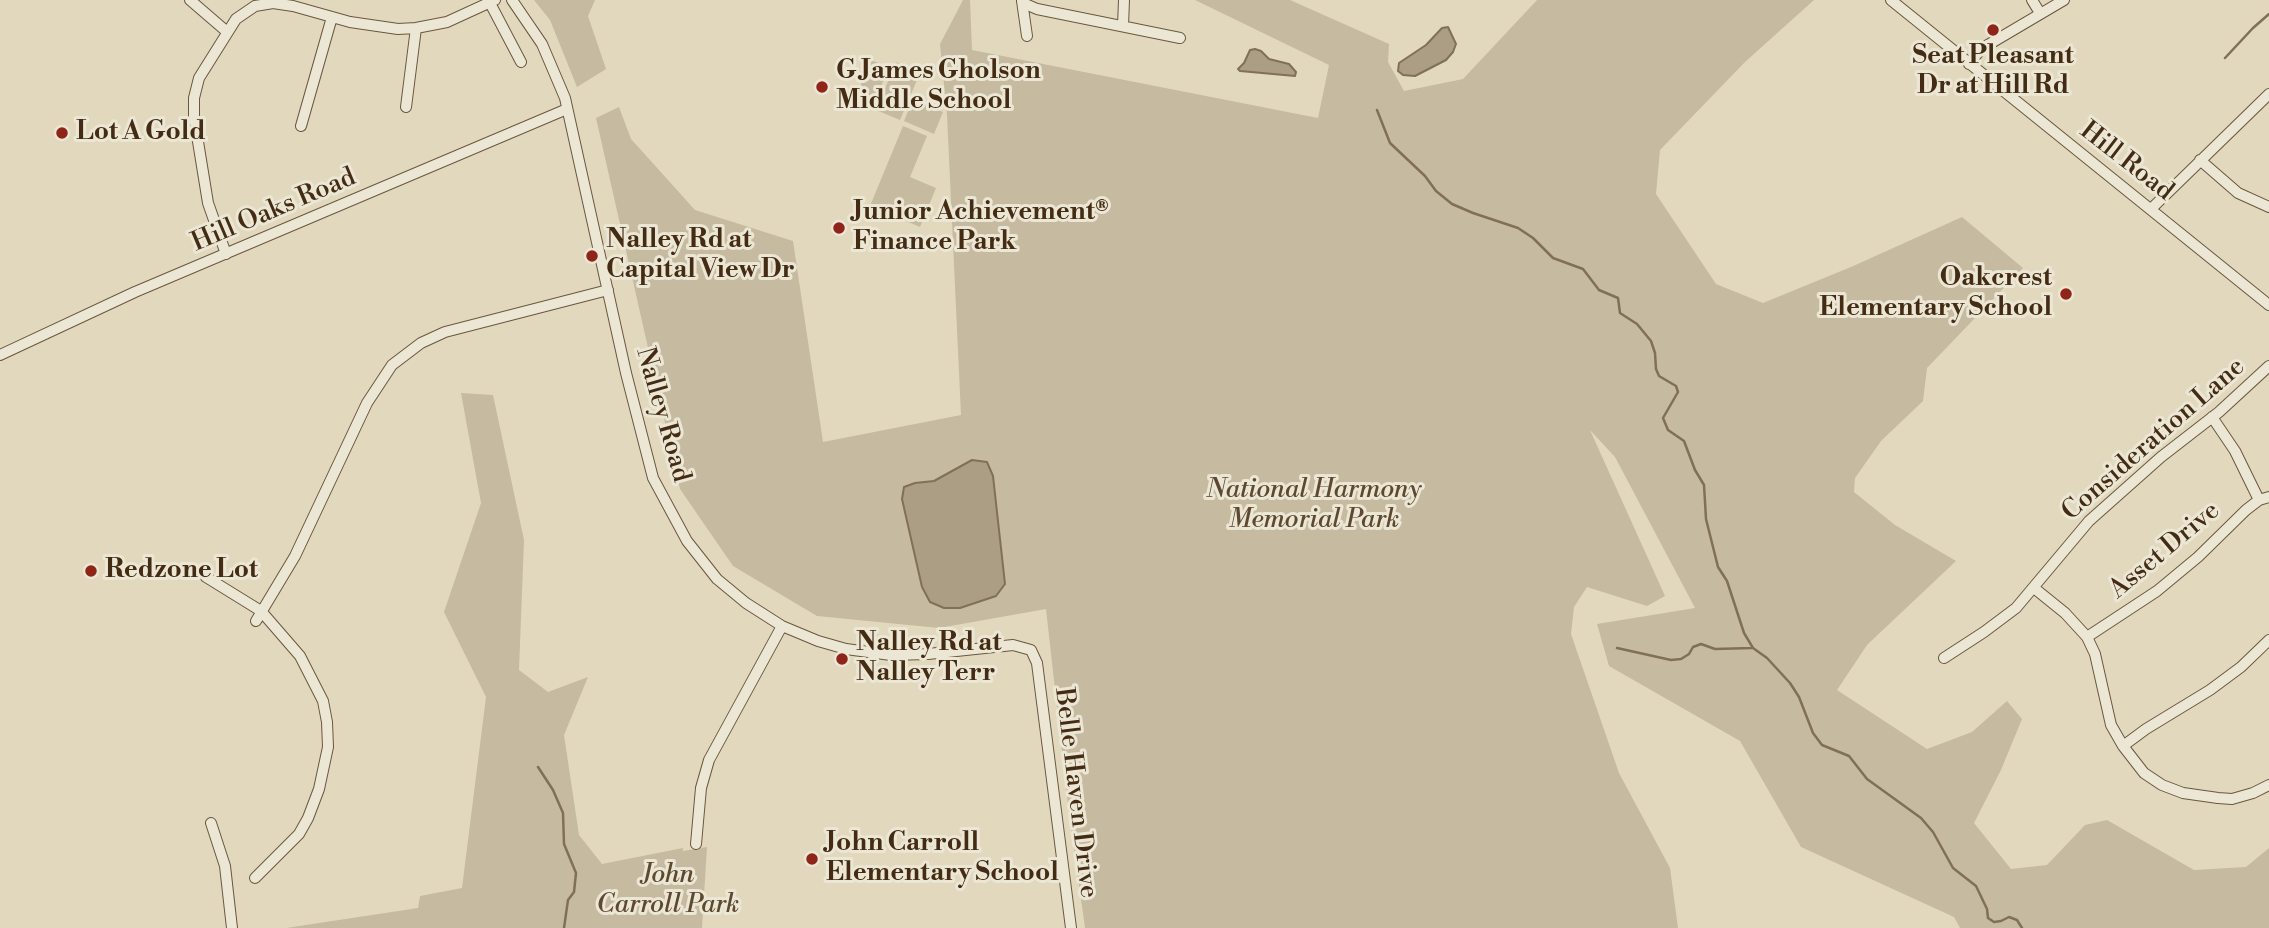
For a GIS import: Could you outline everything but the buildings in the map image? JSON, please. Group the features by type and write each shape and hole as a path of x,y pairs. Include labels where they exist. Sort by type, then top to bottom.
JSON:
{"street":[{"path":"190,0 226,31"},
{"name":"Nalley Road","path":"512,0 542,44 558,78 653,478 687,541 717,579 746,603 782,626 835,646 918,655 1019,646 1031,650 1037,663"},
{"path":"1123,26 1124,0"},
{"name":"Hill Road","path":"1891,0 2269,305"},
{"path":"2032,0 2040,13"},
{"path":"1969,64 1981,49 2064,0"},
{"path":"226,254 208,203 194,117 194,99 199,78 226,31 248,10 263,4 293,6 374,26 416,28 441,24 493,2 522,62"},
{"path":"1023,2 1037,9 1180,38"},
{"path":"1023,2 1027,36"},
{"path":"301,126 332,17"},
{"path":"407,107 416,28"},
{"path":"2152,208 2269,94"},
{"name":"Hill Oaks Road","path":"0,355 91,311 567,109"},
{"path":"2200,160 2238,193 2269,207"},
{"path":"259,616 295,556 367,403 393,365 421,343 445,332 608,290"},
{"name":"Consideration Lane","path":"1944,658 1997,623 2034,588 2089,521 2269,366"},
{"path":"2212,417 2264,498"},
{"name":"Asset Drive","path":"2087,637 2180,573 2246,510 2264,498"},
{"path":"206,576 259,616 300,656 323,701 328,747 319,789 303,826 283,851 255,878"},
{"path":"2034,588 2066,613 2087,637 2098,665 2108,717 2123,746 2139,768 2152,779 2194,796 2232,799 2269,785"},
{"path":"696,844 701,788 709,760 782,626"},
{"path":"2123,746 2210,690 2241,667 2269,640"},
{"name":"Belle Haven Drive","path":"1037,663 1071,928"},
{"path":"211,823 225,866 232,928"}],"green space":[{"path":"534,0 595,0 588,16 606,69 577,87 550,20"},
{"name":"National Harmony Memorial Park","path":"963,0 970,0 972,50 1318,118 1329,65 1195,0 1290,0 1389,44 1388,62 1404,91 1463,79 1537,0 1814,0 1745,62 1660,150 1656,194 1716,284 1763,303 1962,217 2023,268 1927,368 1923,401 1881,441 1855,478 1854,492 1895,525 1956,561 1867,645 1837,690 1927,749 1972,732 2007,701 2022,719 2001,770 1974,823 2011,869 2047,865 2085,825 2107,820 2194,870 2246,867 2269,848 2269,928 1960,928 1954,917 1801,847 1740,741 1609,666 1597,624 1695,608 1615,457 1590,430 1665,596 1647,606 1587,587 1574,607 1571,634 1619,773 1670,868 1678,928 1085,928 1046,609 939,628 817,616 733,566 680,489 596,118 619,107 631,139 695,210 793,241 823,442 961,415 947,115 940,44"},
{"path":"871,60 889,67 872,108 854,101"},
{"path":"896,62 920,73 900,120 876,110"},
{"path":"913,99 943,112 934,134 904,121"},
{"path":"903,126 927,136 910,177 936,188 920,227 870,206"},
{"name":"John Carroll Park","path":"461,393 493,395 524,540 519,670 548,692 588,677 564,735 579,835 602,864 683,848 683,851 707,847 702,928 286,928 418,908 420,896 462,888 486,697 444,612 481,503"}],"shaded area":[{"path":"1448,27 1456,44 1446,60 1415,76 1403,75 1398,71 1399,63 1426,45 1442,28"},
{"path":"1255,49 1269,59 1289,64 1296,72 1295,76 1240,71 1238,69 1250,50"},
{"path":"972,460 987,462 993,476 1005,584 996,596 960,608 944,608 930,602 922,587 902,499 904,487 934,481"}],"waterway":[{"path":"2225,58 2269,14"},
{"path":"1377,110 1390,143 1452,204 1518,228 1533,238 1553,258 1583,269 1599,290 1618,298 1620,313 1637,324 1651,341 1659,376 1676,386 1678,392 1663,418 1668,430 1684,441 1704,485 1706,519 1718,567 1727,581 1744,633 1753,648 1767,658 1790,683 1799,697 1813,733 1822,745 1849,756 1867,779 1921,818 1933,832 1953,868 1976,886 1987,909 1988,918 1994,922 2009,917 2017,920 2022,928"},
{"path":"1617,648 1671,660 1681,659 1689,654 1693,647 1701,644 1715,649 1752,648"},
{"path":"538,767 553,790 563,813 564,844 576,873 564,928"}],"place":[{"name":"Seat Pleasant Dr at Hill Rd","path":"1993,30"},
{"name":"G James Gholson Middle School","path":"822,87"},
{"name":"Lot A Gold","path":"62,133"},
{"name":"Junior Achievement® Finance Park","path":"839,228"},
{"name":"Nalley Rd at Capital View Dr","path":"592,256"},
{"name":"Oakcrest Elementary School","path":"2066,294"},
{"name":"Redzone Lot","path":"91,571"},
{"name":"Nalley Rd at Nalley Terr","path":"842,659"},
{"name":"John Carroll Elementary School","path":"812,859"}]}
